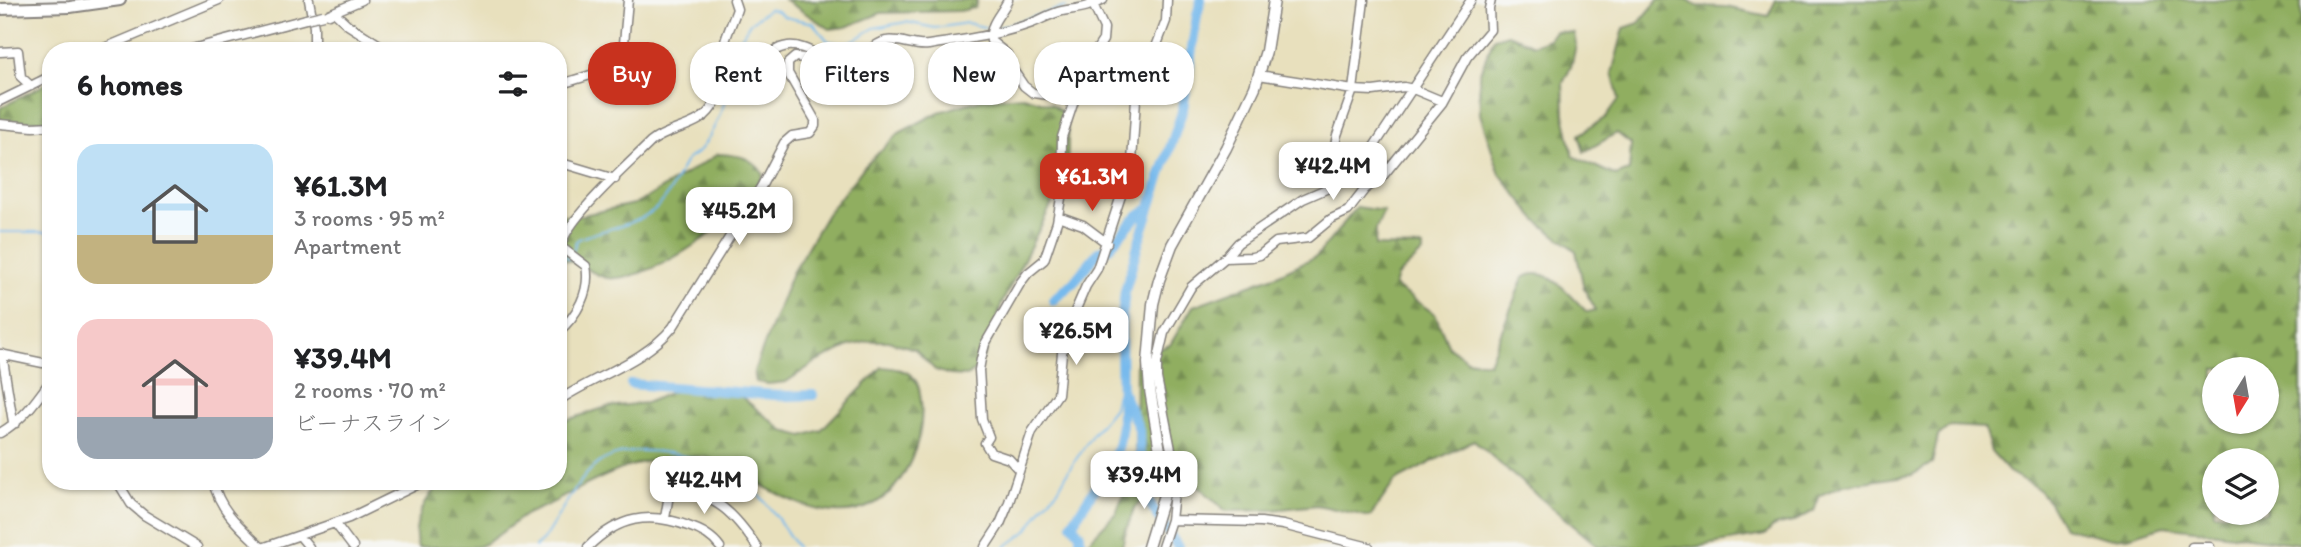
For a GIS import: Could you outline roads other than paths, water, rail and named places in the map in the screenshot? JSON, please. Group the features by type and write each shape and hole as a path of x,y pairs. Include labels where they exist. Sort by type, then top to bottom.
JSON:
{"highway":[{"path":"0,9 70,7 120,0"}],"main road":[{"path":"1148,547 1167,489 1150,390 1148,363 1153,304 1172,245 1226,148 1259,75 1274,0"}],"street":[{"path":"119,42 219,0"},
{"path":"309,0 314,42"},
{"path":"218,42 335,13 362,0"},
{"path":"567,82 597,73 624,43 628,0"},
{"path":"725,42 737,9 734,0"},
{"path":"1008,0 991,30 991,41 1007,54 1024,86 1034,93"},
{"path":"914,45 924,46 1062,11 1083,9 1103,0"},
{"path":"985,547 1000,524 1032,432 1058,394 1063,343 1067,330 1105,247 1132,162 1136,99 1166,21 1167,0"},
{"path":"1326,189 1337,135 1353,90 1364,0"},
{"path":"1162,547 1170,522 1167,489 1175,470 1157,379 1157,363 1164,333 1184,296 1238,243 1303,199 1326,189 1365,160 1471,0"},
{"path":"1225,258 1252,257 1260,255 1276,242 1308,238 1331,219 1348,211 1365,189 1382,177 1442,101 1467,57 1490,30 1491,0"},
{"path":"1093,3 1104,28 1101,42"},
{"path":"335,13 375,42"},
{"path":"0,52 18,51 21,77 31,86"},
{"path":"800,57 791,59 787,68 800,94"},
{"path":"1259,75 1353,90 1373,91 1404,87 1442,101"},
{"path":"0,100 42,80"},
{"path":"567,235 580,214 662,133 699,120 714,105"},
{"path":"567,395 635,359 664,338 761,187 784,143 792,136 810,133 815,126 815,120 806,105"},
{"path":"1019,470 1009,459 991,453 985,443 989,437 982,419 979,370 985,344 1009,301 1028,273 1044,260 1058,216 1062,137 1072,105"},
{"path":"0,124 42,126"},
{"path":"567,165 615,179"},
{"path":"1058,216 1083,225 1105,247"},
{"path":"567,253 586,266 587,277 577,312 567,323"},
{"path":"16,423 13,422 1,354 42,363"},
{"path":"0,433 16,423 42,393"},
{"path":"665,518 670,489 677,486 720,504 734,516 757,547"},
{"path":"122,490 131,504 144,516 193,547"},
{"path":"216,490 228,514 263,547 335,523 388,497 410,490"},
{"path":"588,547 599,536 632,519 665,518 702,531 720,547"},
{"path":"1170,522 1261,522 1369,547"},
{"path":"335,523 353,547"},
{"path":"300,536 309,547"},
{"path":"2192,547 2210,547"}],"waterway":[{"path":"1080,547 1080,534 1072,524 1118,448 1122,425 1121,324 1125,291 1183,109 1201,0"},
{"path":"997,28 1065,7"},
{"path":"738,42 750,23 769,9 785,17 813,23 828,41 842,44 874,28 906,22 935,28 967,23 988,28"},
{"path":"573,251 579,239 638,220 660,205 685,162 700,150 710,135 723,105"},
{"path":"1053,300 1074,282 1099,251 1109,248 1137,216 1150,208"},
{"path":"0,232 42,232"},
{"path":"631,384 788,396 813,395"},
{"path":"1005,547 1027,531 1044,505 1058,490 1092,435 1114,408 1117,393 1122,388"},
{"path":"1124,395 1139,429 1141,490 1178,547"},
{"path":"535,547 543,540 582,480 596,465 612,456 655,451 701,461 741,480 767,504 797,547"}]}
